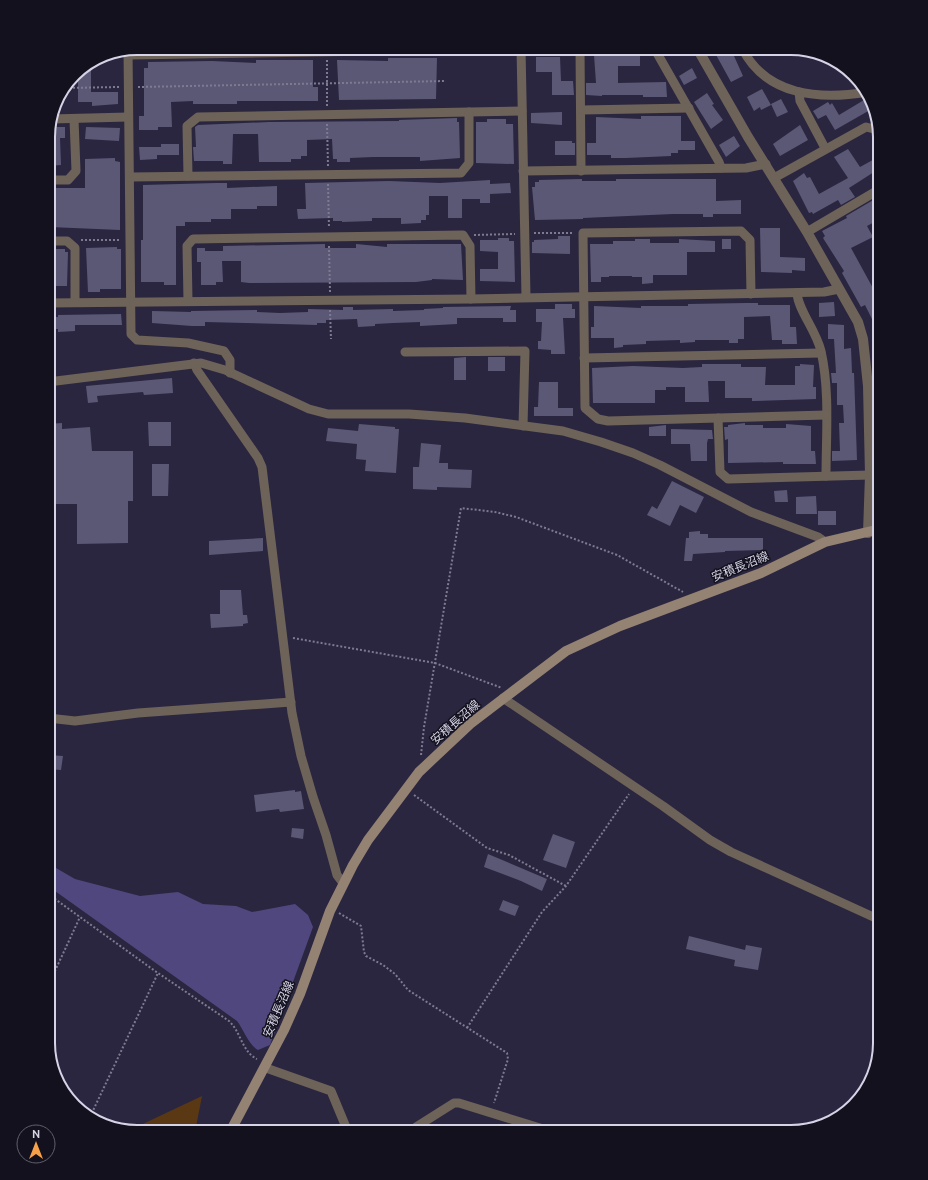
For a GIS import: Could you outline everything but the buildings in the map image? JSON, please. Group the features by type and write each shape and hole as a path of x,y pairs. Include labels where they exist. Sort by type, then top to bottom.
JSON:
{"main road":[{"name":"安積長沼線","path":"234,1125 267,1066 300,994 331,909 343,883 368,840 419,772 470,724 566,651 620,626 761,573 825,542 873,531"}],"street":[{"path":"521,55 526,297"},
{"path":"580,55 582,110 581,171"},
{"path":"658,55 721,168"},
{"path":"701,55 807,232 858,322 864,345 868,386 870,475 868,532"},
{"path":"747,55 754,66 782,88 827,96 860,93"},
{"path":"128,56 131,334 137,340 188,343 224,351 230,360 230,373"},
{"path":"799,92 800,101 825,148"},
{"path":"582,110 689,108"},
{"path":"188,176 187,126 198,117 522,111"},
{"path":"130,177 460,173 470,163 469,112"},
{"path":"57,119 128,117"},
{"path":"55,180 68,180 76,171 74,119"},
{"path":"774,178 825,148 866,127 872,129"},
{"path":"523,171 757,167 766,164"},
{"path":"807,232 873,193"},
{"path":"751,294 750,240 741,231 583,233 585,408 598,419 608,421 826,416"},
{"path":"188,301 187,246 193,239 463,235 470,246 471,299"},
{"path":"55,241 67,241 75,248 74,302"},
{"path":"55,303 471,299 751,294 824,292 840,289"},
{"path":"797,292 800,305 815,332 822,353 826,385 826,476"},
{"path":"405,352 525,351 523,426"},
{"path":"584,358 822,353"},
{"path":"194,363 197,370 258,458 262,467 282,636 291,702 301,756 337,875 343,883"},
{"path":"55,381 194,363 209,365 309,409 328,414 409,414 465,418 563,431 633,453 751,512 818,537 825,542"},
{"path":"718,418 720,472 728,479 870,475"},
{"path":"507,695 710,840 731,852 873,917"},
{"path":"55,719 74,721 138,713 291,702"},
{"path":"267,1066 331,1091 345,1125"},
{"path":"419,1125 454,1103 459,1103 530,1125"}],"path":[{"path":"331,339 327,83 332,55"},
{"path":"71,88 446,81"},
{"path":"71,245 80,240 130,240"},
{"path":"419,772 424,727 461,508 495,512 516,517 617,555 685,593 690,600"},
{"path":"282,636 435,663 507,695"},
{"path":"467,1028 542,912 566,886 635,786"},
{"path":"405,789 487,848 509,855 566,886"},
{"path":"55,899 158,973 229,1021 234,1025 251,1056 267,1066"},
{"path":"331,909 361,926 366,956 391,970 408,990 507,1053 508,1056 491,1113"},
{"path":"55,971 80,917"},
{"path":"92,1112 158,973"}],"shaded area":[{"path":"55,868 75,879 140,896 178,892 203,904 236,906 252,912 295,904 308,915 313,927 270,1045 258,1050 249,1041 237,1021 55,891"},
{"path":"202,1096 196,1125 141,1125"}]}
